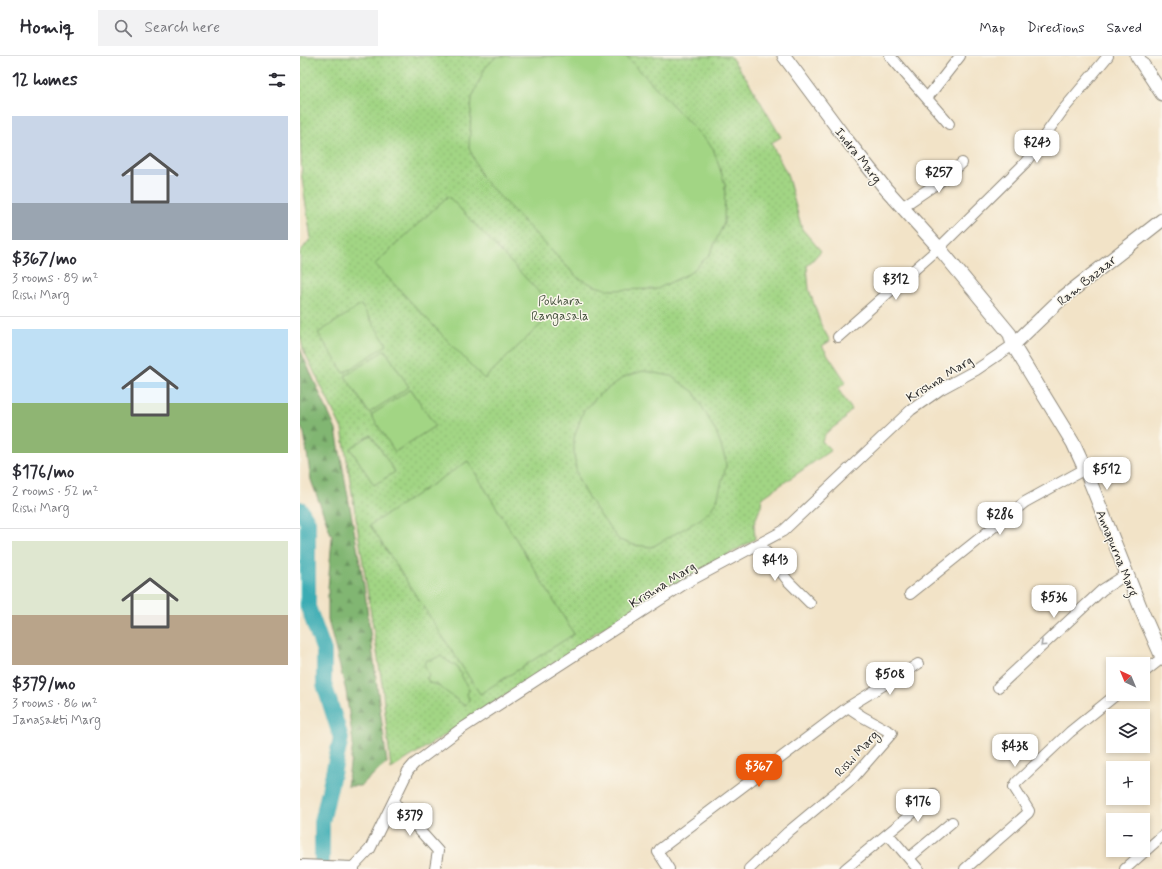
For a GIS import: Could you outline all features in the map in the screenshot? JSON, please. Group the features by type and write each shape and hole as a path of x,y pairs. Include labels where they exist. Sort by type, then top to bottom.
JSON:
{"main road":[{"name":"Indra Marg","path":"784,56 842,134 885,188 939,248 1010,334 1013,345"},
{"path":"1137,56 1162,94"},
{"name":"Ram Bazaar","path":"1013,345 1061,299 1162,220"},
{"name":"Annapurna Marg","path":"1013,345 1073,443 1162,658"}],"street":[{"path":"890,56 949,124"},
{"path":"927,98 960,56"},
{"path":"838,337 939,248 1025,163 1063,110 1108,56"},
{"path":"902,207 948,176 962,163"},
{"name":"Krishna Marg","path":"351,868 370,849 408,771 414,764 458,732 686,584 719,564 783,531 910,410 941,389 976,370 1013,345"},
{"path":"910,594 1025,502 1085,469"},
{"path":"760,544 788,581 810,603"},
{"path":"998,687 1102,590 1127,574"},
{"path":"1150,667 1162,658"},
{"path":"669,869 659,855 658,852 660,848 848,707 918,664"},
{"path":"966,869 1028,813 1029,811 1014,786 1017,782 1070,732 1108,701"},
{"name":"Rishi Marg","path":"749,869 788,832 854,778 892,733 848,707"},
{"path":"845,869 934,794"},
{"path":"394,802 438,851 435,869"},
{"path":"909,858 952,822"},
{"path":"888,834 918,869"},
{"path":"1125,869 1162,836"},
{"path":"304,866 351,868"}],"green space":[{"name":"Pokhara Rangasala","path":"300,56 730,56 747,79 781,137 771,143 787,174 802,229 821,251 807,266 809,289 821,325 830,341 822,346 846,382 838,389 852,410 845,417 846,418 826,433 822,441 831,450 762,498 761,506 754,524 755,539 593,634 568,654 391,769 382,684 342,429 303,349 300,333 300,252 311,238 302,179 300,131"},
{"path":"497,56 626,56 713,148 725,184 724,223 710,254 690,273 657,289 610,290 595,286 578,278 482,178 469,147 472,98 485,68"},
{"path":"448,196 556,310 484,379 375,264"},
{"path":"361,305 387,345 344,373 318,333"},
{"path":"300,349 336,430 364,585 387,763 360,786 347,786 353,743 346,691 328,620 328,588 332,537 311,480 304,433 300,426"},
{"path":"385,350 409,387 369,413 345,376"},
{"path":"643,371 671,376 694,392 717,434 725,458 726,466 717,500 710,511 699,520 652,547 634,545 619,540 585,493 578,478 574,453 574,438 583,412 600,394 624,377"},
{"path":"411,389 435,426 395,452 371,415"},
{"path":"371,435 395,472 374,485 350,448"},
{"path":"468,461 574,634 480,694 370,525"},
{"path":"440,656 457,667 469,690 467,694 469,700 465,706 436,684 429,683 427,678 429,675 425,662 426,660 431,660"}],"waterway":[{"path":"300,509 308,522 308,607 324,651 324,684 341,738 322,822 322,869"}]}
